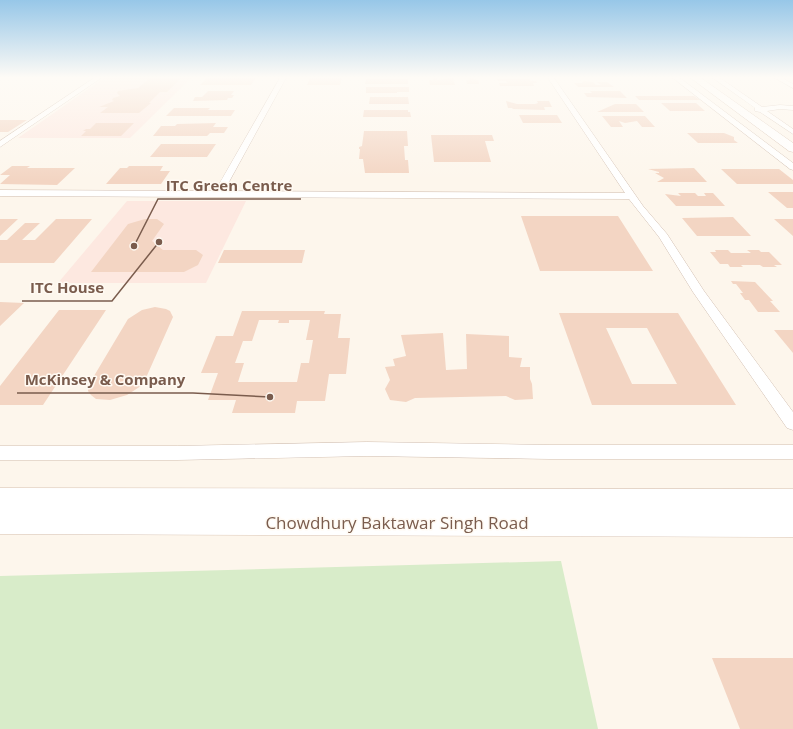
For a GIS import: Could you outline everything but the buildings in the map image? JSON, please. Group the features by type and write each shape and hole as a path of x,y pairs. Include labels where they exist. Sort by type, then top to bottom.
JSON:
{"main road":[{"path":"743,112 793,148"},
{"name":"Chowdhury Baktawar Singh Road","path":"0,500 793,501"},
{"name":"Chowdhury Baktawar Singh Road","path":"0,522 793,524"}],"street":[{"path":"0,145 48,112"},
{"path":"218,194 264,112"},
{"path":"574,112 632,196 663,236 699,292 793,424"},
{"path":"721,112 793,167"},
{"path":"766,112 793,132"},
{"path":"777,136 793,136"},
{"path":"0,193 632,196"},
{"path":"0,453 177,453 367,450 793,452"}],"shaded area":[{"path":"55,112 156,112 130,138 18,138"},
{"path":"127,201 246,201 206,283 58,283"}],"green space":[{"path":"561,561 598,729 0,729 0,576"}],"place":[{"name":"ITC House","path":"159,242"},
{"name":"ITC Green Centre","path":"134,246"},
{"name":"McKinsey & Company","path":"270,397"}]}
